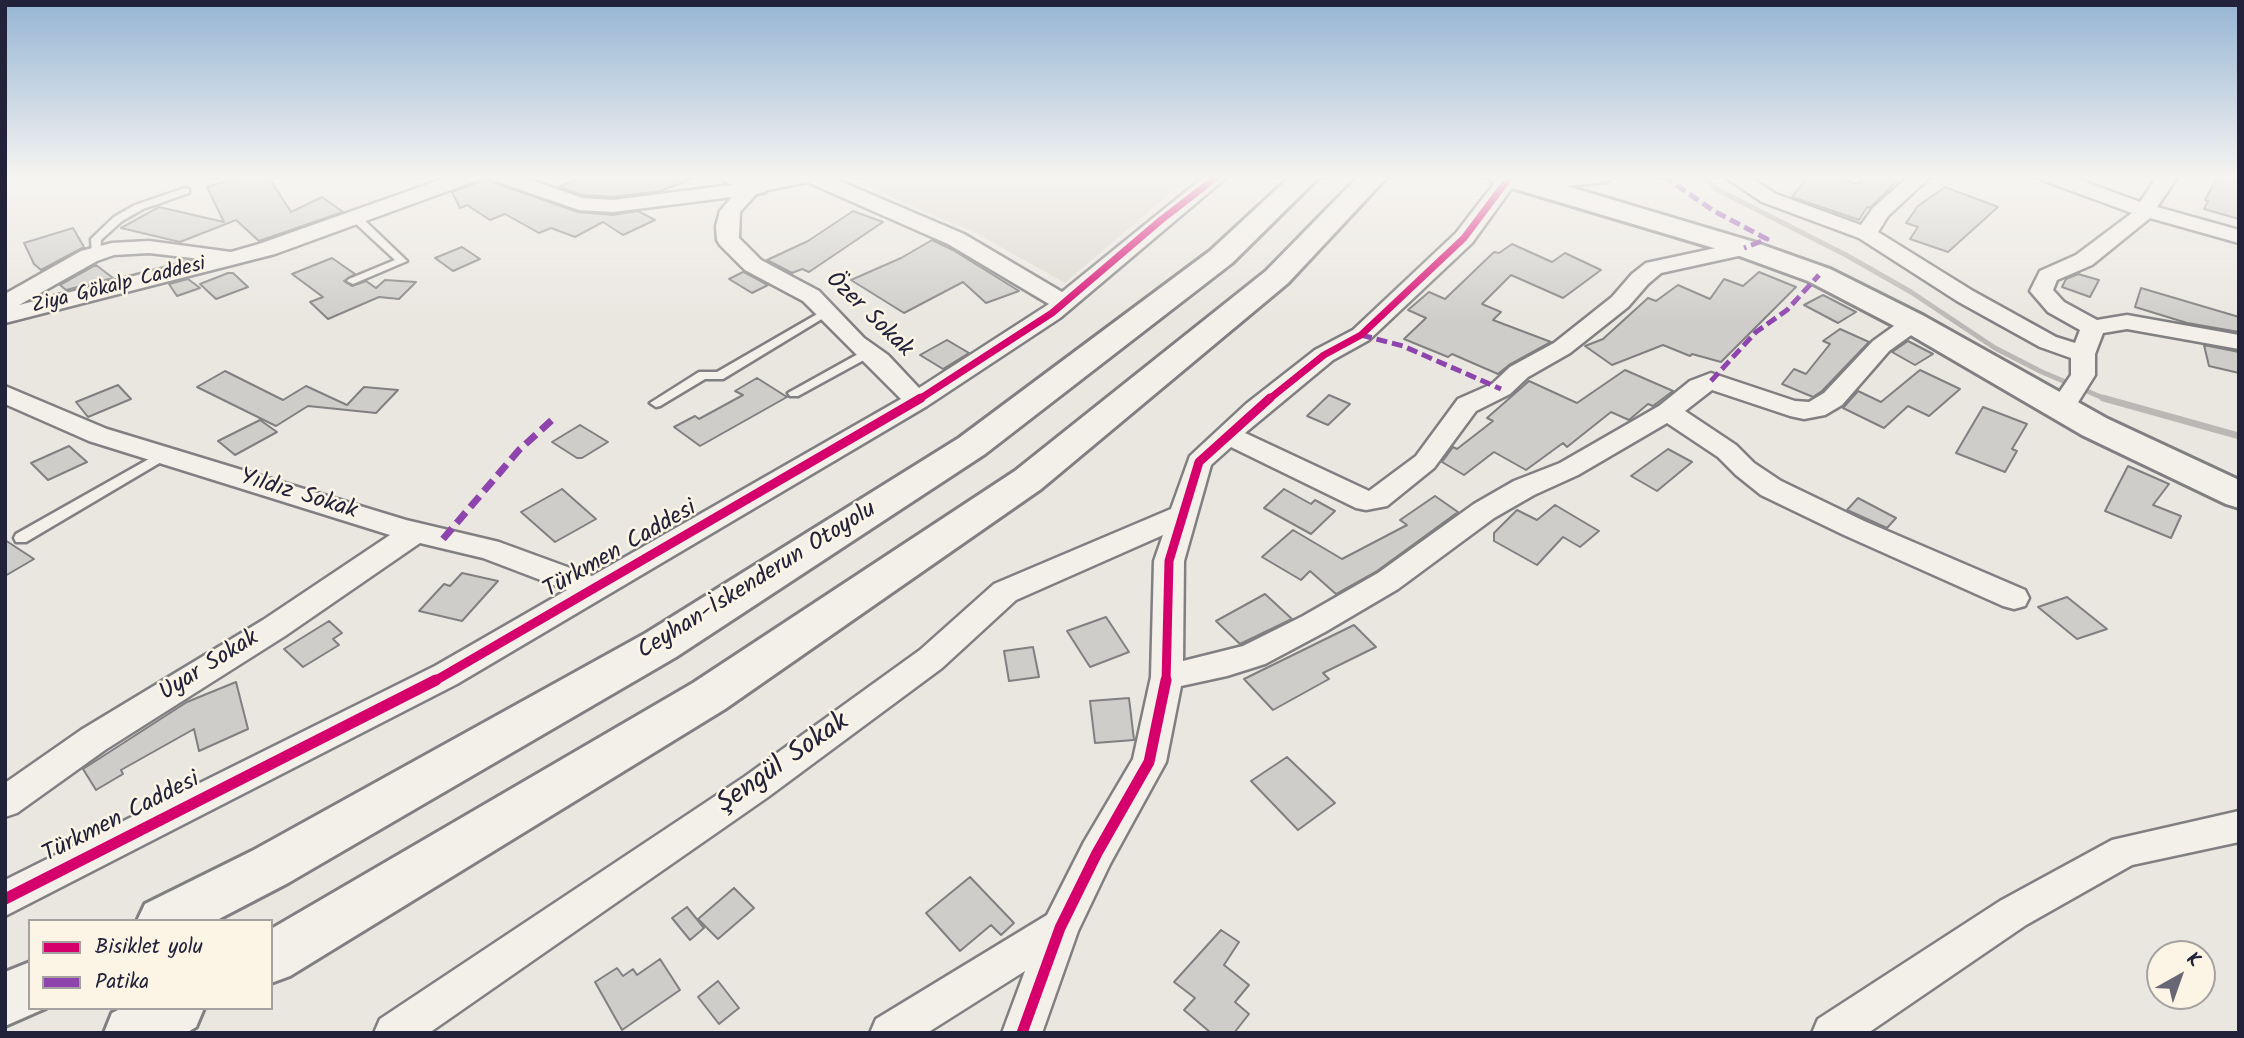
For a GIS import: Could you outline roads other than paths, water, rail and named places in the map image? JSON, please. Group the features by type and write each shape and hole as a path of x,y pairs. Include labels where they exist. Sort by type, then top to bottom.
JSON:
{"main road":[{"name":"Ceyhan-İskenderun Otoyolu","path":"167,919 270,867 661,645 972,446 1221,257 1256,224"},
{"path":"273,957 709,696 1028,480 1277,277 1328,224"},
{"path":"1665,224 1744,248 1819,275 1913,323 2022,387 2071,394 2095,427 2239,495"},
{"path":"5,1000 28,989"},
{"path":"132,1033 173,1010"}],"street":[{"name":"Ziya Gökalp Caddesi","path":"5,316 236,257 340,224"},
{"name":"Özer Sokak","path":"727,224 728,240 753,265 800,288 821,305 826,313 918,400"},
{"path":"922,224 956,239 1064,303"},
{"name":"Türkmen Caddesi","path":"5,899 446,675 918,400 1064,303 1156,224"},
{"path":"1022,1033 1060,928 1097,852 1149,762 1167,677 1169,561 1199,462 1255,410 1324,355 1361,335 1475,224"},
{"path":"1840,224 1866,234 1965,296 2048,342 2083,354"},
{"path":"1866,234 1872,224"},
{"path":"2130,224 2084,260 2048,276 2041,291 2056,307 2094,328 2127,322 2239,342"},
{"path":"2195,224 2239,237"},
{"path":"5,304 96,254 112,249 149,247 236,257"},
{"path":"1227,435 1366,501 1377,499 1425,462 1450,424 1467,405 1501,389 1519,372 1562,348 1620,302 1640,279 1654,268 1744,248"},
{"path":"1167,677 1227,664 1254,655 1314,624 1388,581 1484,511 1524,488 1569,469 1668,412 1699,386 1711,381 1790,408 1804,411 1816,408 1833,399 1881,346 1913,323"},
{"path":"2071,394 2094,328"},
{"name":"Yıldız Sokak","path":"5,394 98,435 415,532 489,549 595,589"},
{"path":"1668,412 1727,451 1745,469 1772,488 1854,528 2014,598"},
{"name":"Şengül Sokak","path":"394,1033 756,787 931,659 1005,592 1182,515"},
{"name":"Uyar Sokak","path":"5,802 93,740 274,628 415,532"},
{"path":"1832,1033 2013,913 2124,851 2239,826"},
{"path":"890,1033 1060,928"}],"lane":[{"path":"96,254 96,239 112,224"},
{"path":"353,281 402,261 363,224"},
{"path":"656,403 703,375 719,376 826,313"},
{"path":"794,393 869,352"},
{"path":"21,538 163,455"}],"waterway":[{"path":"1786,224 1911,292 1995,348 2104,398"},
{"path":"2104,398 2239,436"},
{"path":"2104,398 2108,400"}]}
